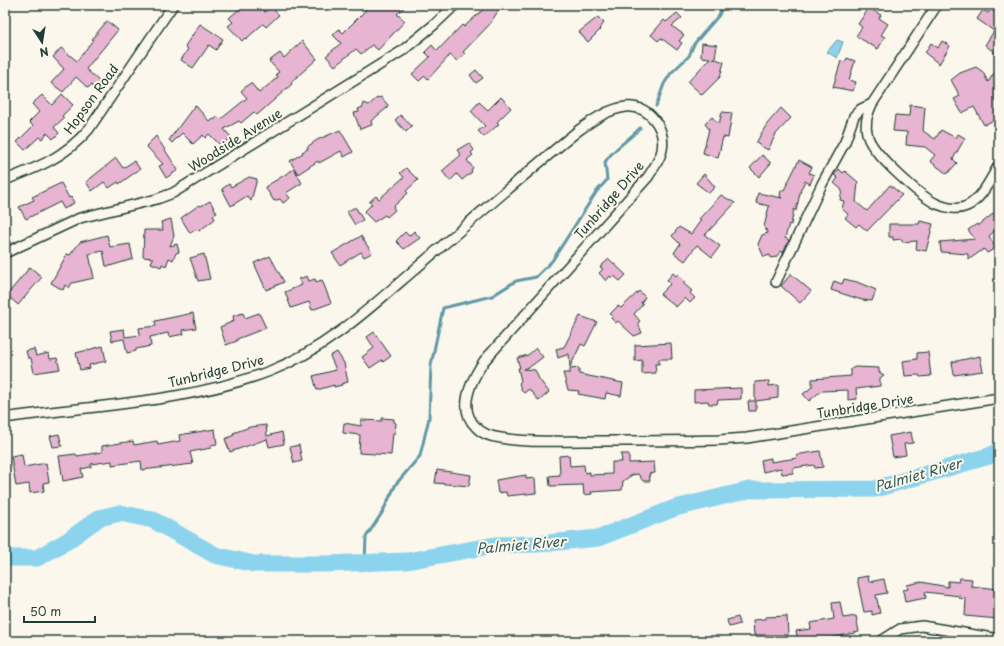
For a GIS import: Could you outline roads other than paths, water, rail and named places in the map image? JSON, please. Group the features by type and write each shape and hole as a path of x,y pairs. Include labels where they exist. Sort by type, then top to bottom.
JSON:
{"street":[{"name":"Hopson Road","path":"5,180 57,158 78,141 89,129 173,5"},
{"name":"Woodside Avenue","path":"5,253 80,218 157,199 173,193 402,51 435,24 455,5"},
{"path":"937,5 867,114 866,126 870,144 883,160 934,202 954,208 968,206 979,196 999,165"},
{"path":"776,282 822,184 845,142 854,116 861,109 872,104"},
{"name":"Tunbridge Drive","path":"5,418 182,395 250,378 289,363 328,340 382,298 579,130 605,113 626,107 636,108 646,112 658,125 662,141 659,159 648,177 530,307 480,367 470,385 467,394 469,413 476,428 482,432 502,438 547,441 719,440 747,438 999,398"},
{"path":"881,641 900,629 922,626 999,639"}],"water":[{"path":"837,40 843,42 837,58 827,52"}],"waterway":[{"path":"656,106 664,84 671,73 689,56 694,44 719,15 723,5"},
{"path":"365,563 366,537 382,513 396,484 420,456 429,418 431,365 443,308 492,296 516,281 536,277 552,261 597,191 607,180 605,162 613,152 640,128"},
{"name":"Palmiet River","path":"5,558 37,558 67,541 99,518 120,513 153,520 215,555 254,564 325,564 407,561 495,545 538,544 598,538 675,508 749,490 875,489 989,456 999,451"}]}
